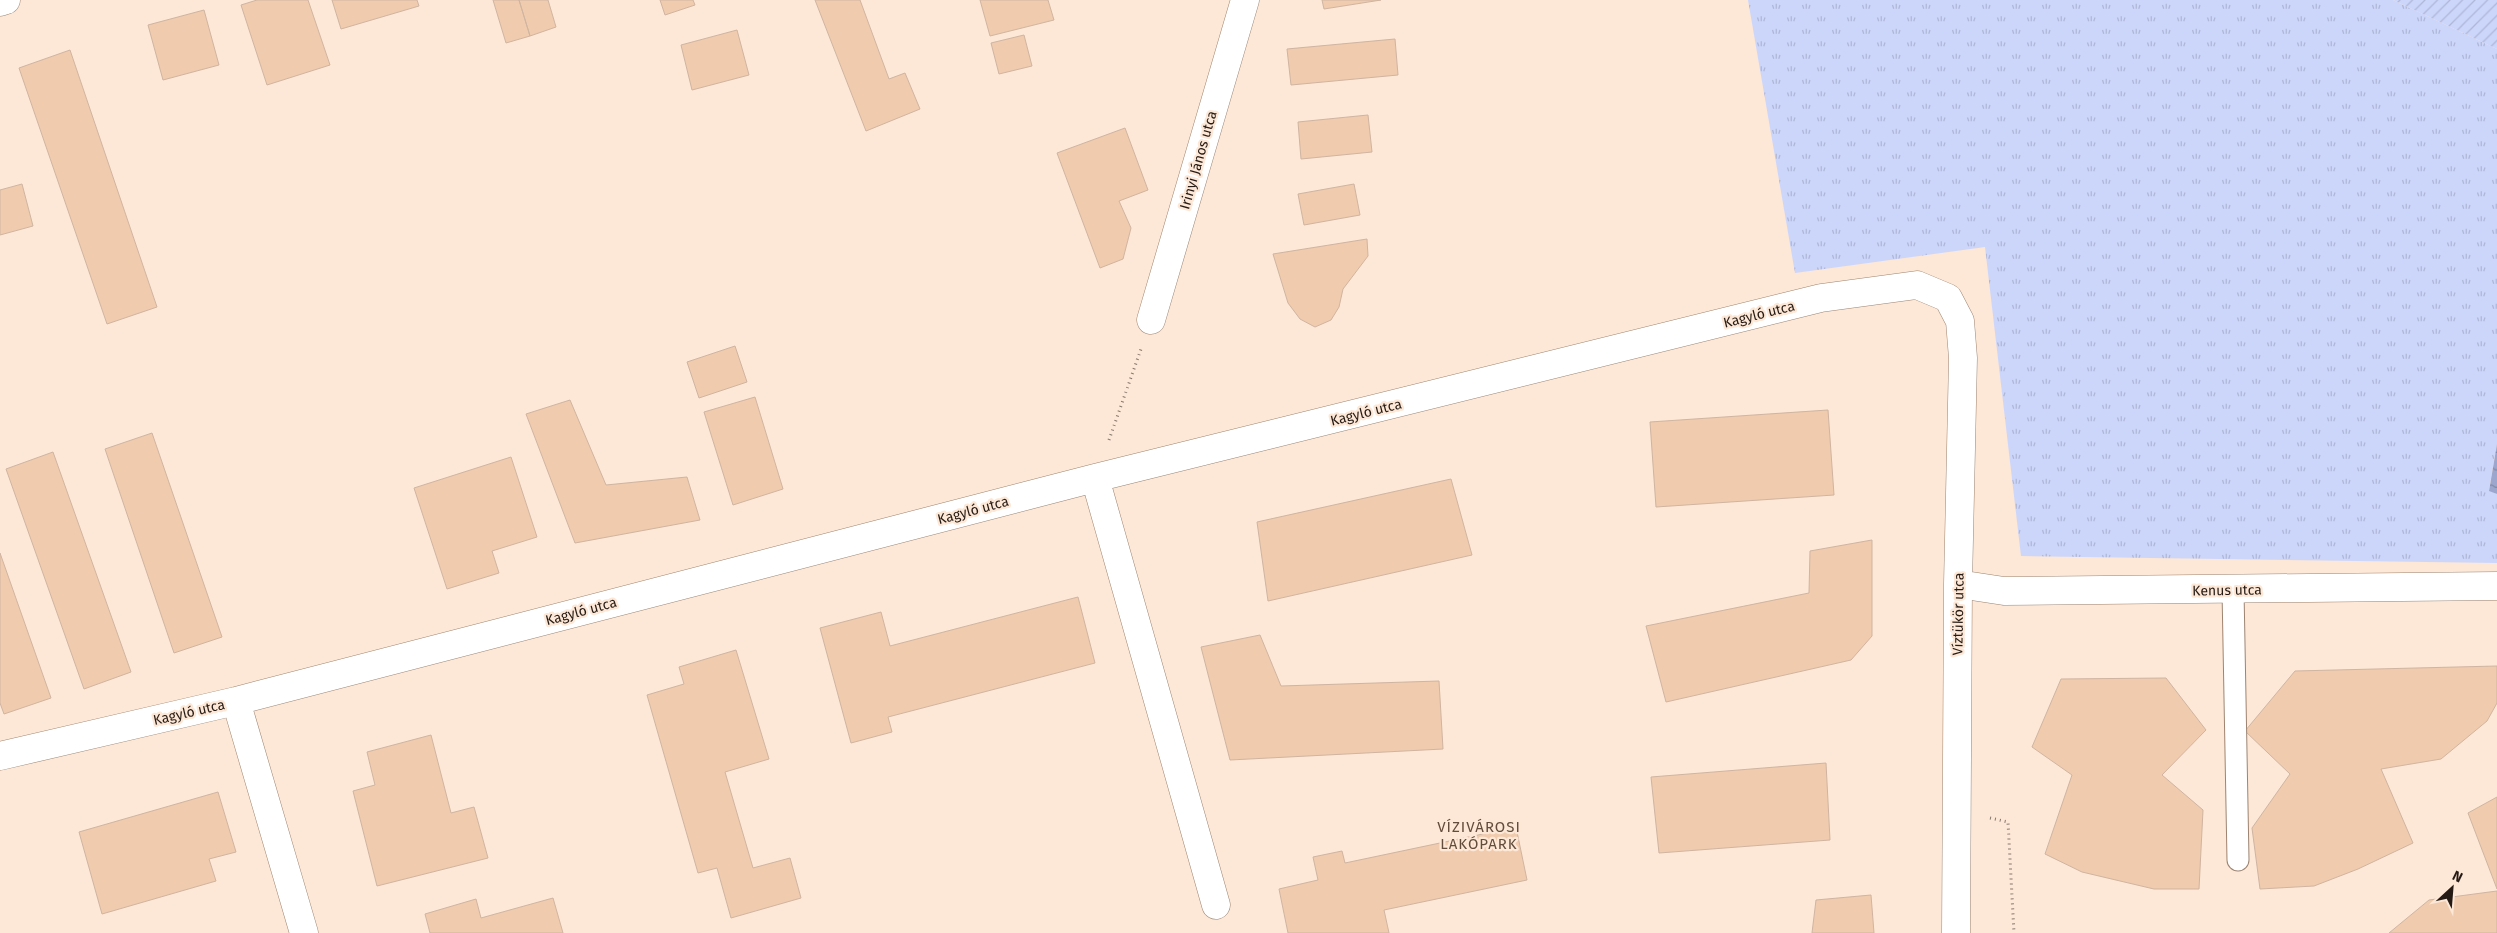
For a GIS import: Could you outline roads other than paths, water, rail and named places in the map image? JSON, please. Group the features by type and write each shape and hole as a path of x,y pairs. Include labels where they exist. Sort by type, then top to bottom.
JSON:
{"street":[{"path":"0,2 6,0"},
{"name":"Irinyi János utca","path":"1151,320 1245,0"},
{"name":"Kagyló utca","path":"0,756 236,701 1095,478 1821,298 1917,286 1948,298"},
{"name":"Víztükör utca","path":"1948,298 1960,321 1963,358 1958,584 1956,933"},
{"path":"1095,478 1216,905"},
{"name":"Kenus utca","path":"1958,584 2004,591 2497,586"},
{"path":"236,701 304,933"}],"lane":[{"path":"2233,590 2238,860"}],"water":[{"path":"2497,444 2497,494 2489,491"}],"district":[{"name":"VÍZIVÁROSI LAKÓPARK","path":"1479,836"}]}
